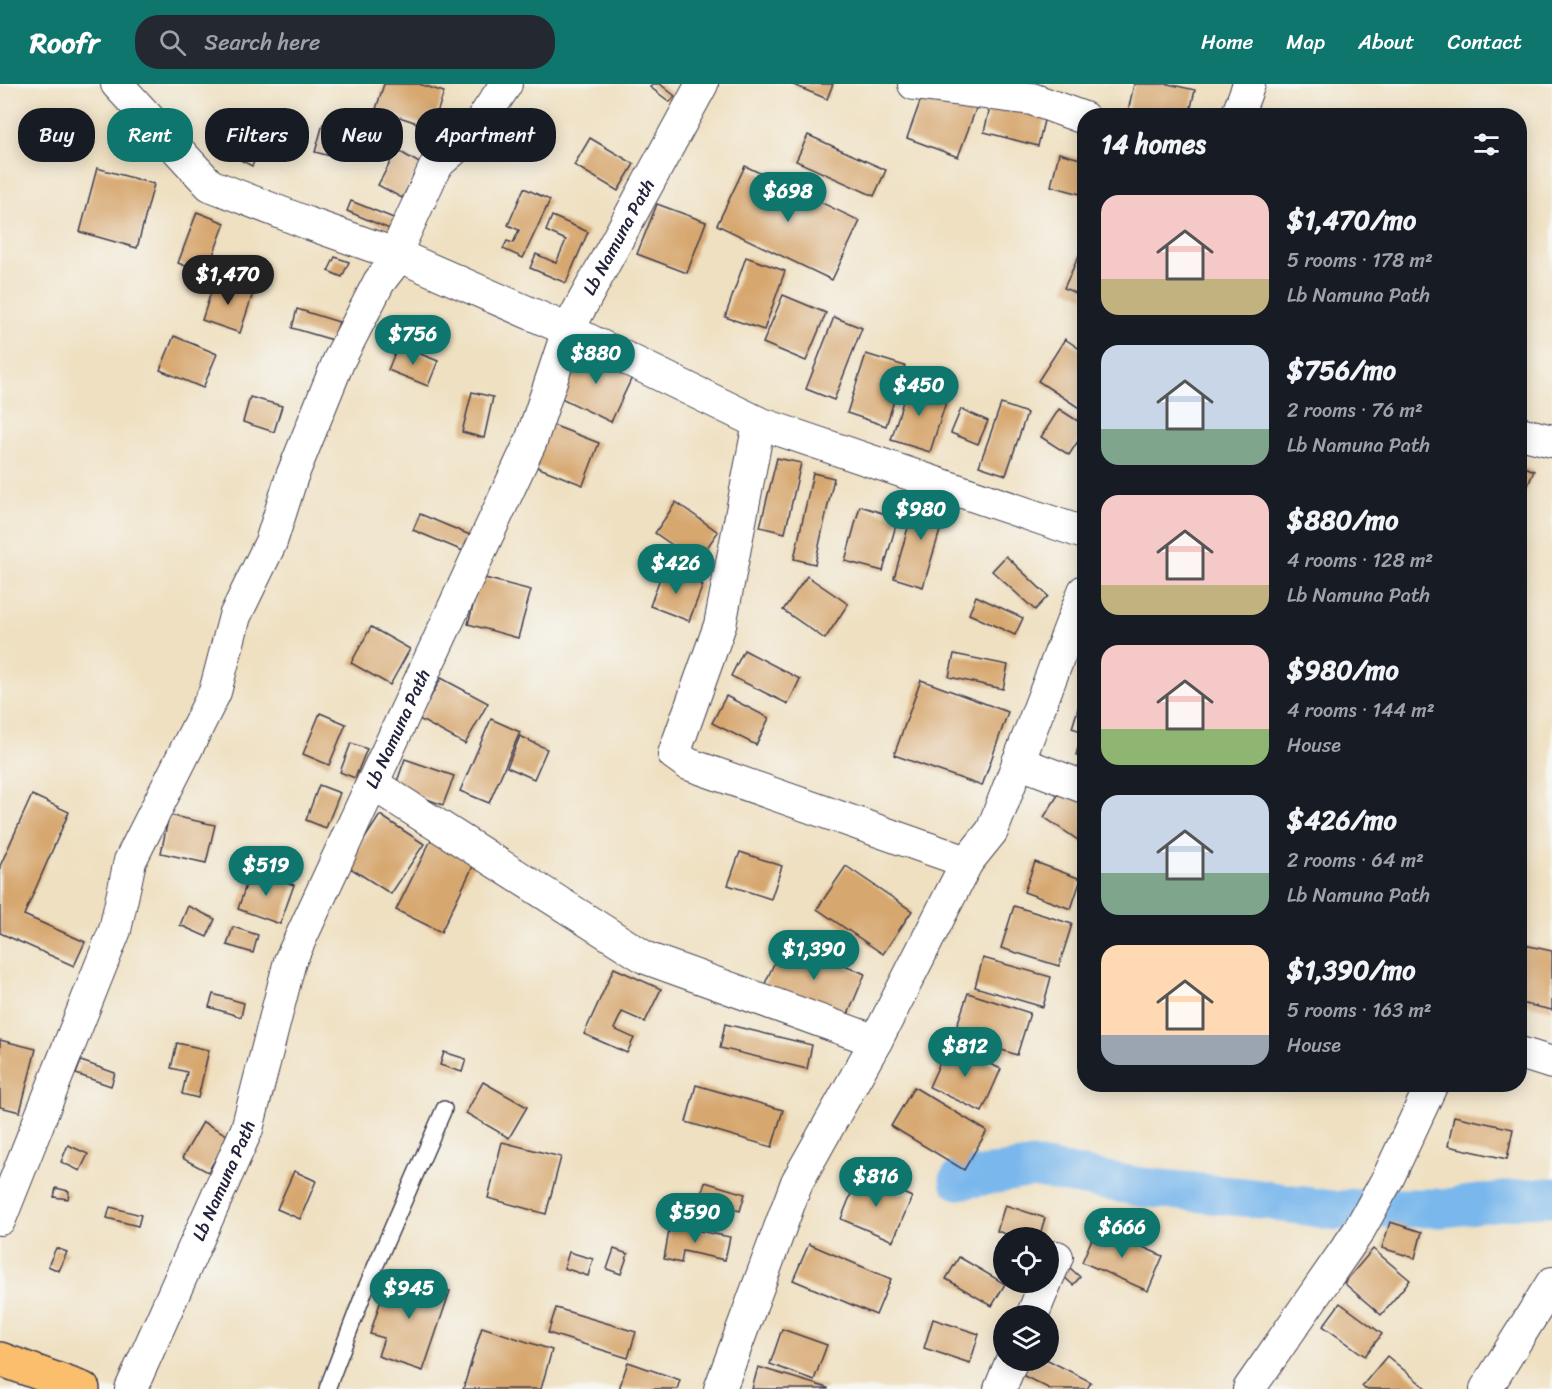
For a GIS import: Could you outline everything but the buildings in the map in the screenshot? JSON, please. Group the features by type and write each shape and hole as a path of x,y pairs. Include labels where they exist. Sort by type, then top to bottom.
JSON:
{"highway":[{"path":"0,1359 83,1389"}],"street":[{"path":"117,84 210,184 310,224 396,254 568,330 759,423 1077,531"},
{"path":"0,1220 115,930 130,861 215,692 236,616 271,542 292,476 339,360 379,282 393,264 436,165 474,132 506,84"},
{"name":"Lb Namuna Path","path":"131,1389 247,1129 290,961 531,441 568,330 702,84"},
{"path":"914,84 1032,99 1077,115"},
{"path":"1240,108 1249,84"},
{"path":"759,423 720,625 674,754 688,764 967,862"},
{"path":"1527,435 1552,441"},
{"path":"720,1389 797,1182 876,1041 967,862 992,831 1077,609"},
{"path":"1018,762 1077,784"},
{"path":"373,784 646,958 876,1041"},
{"path":"1527,1055 1552,1063"},
{"path":"1249,1389 1358,1232 1388,1178 1428,1092"},
{"path":"1486,1389 1552,1283"},
{"path":"1000,1389 1007,1371"}],"lane":[{"path":"327,1389 365,1290 444,1109"}],"waterway":[{"path":"959,1180 1033,1168 1141,1187 1253,1198 1337,1211 1354,1208 1445,1208 1552,1197"}]}
